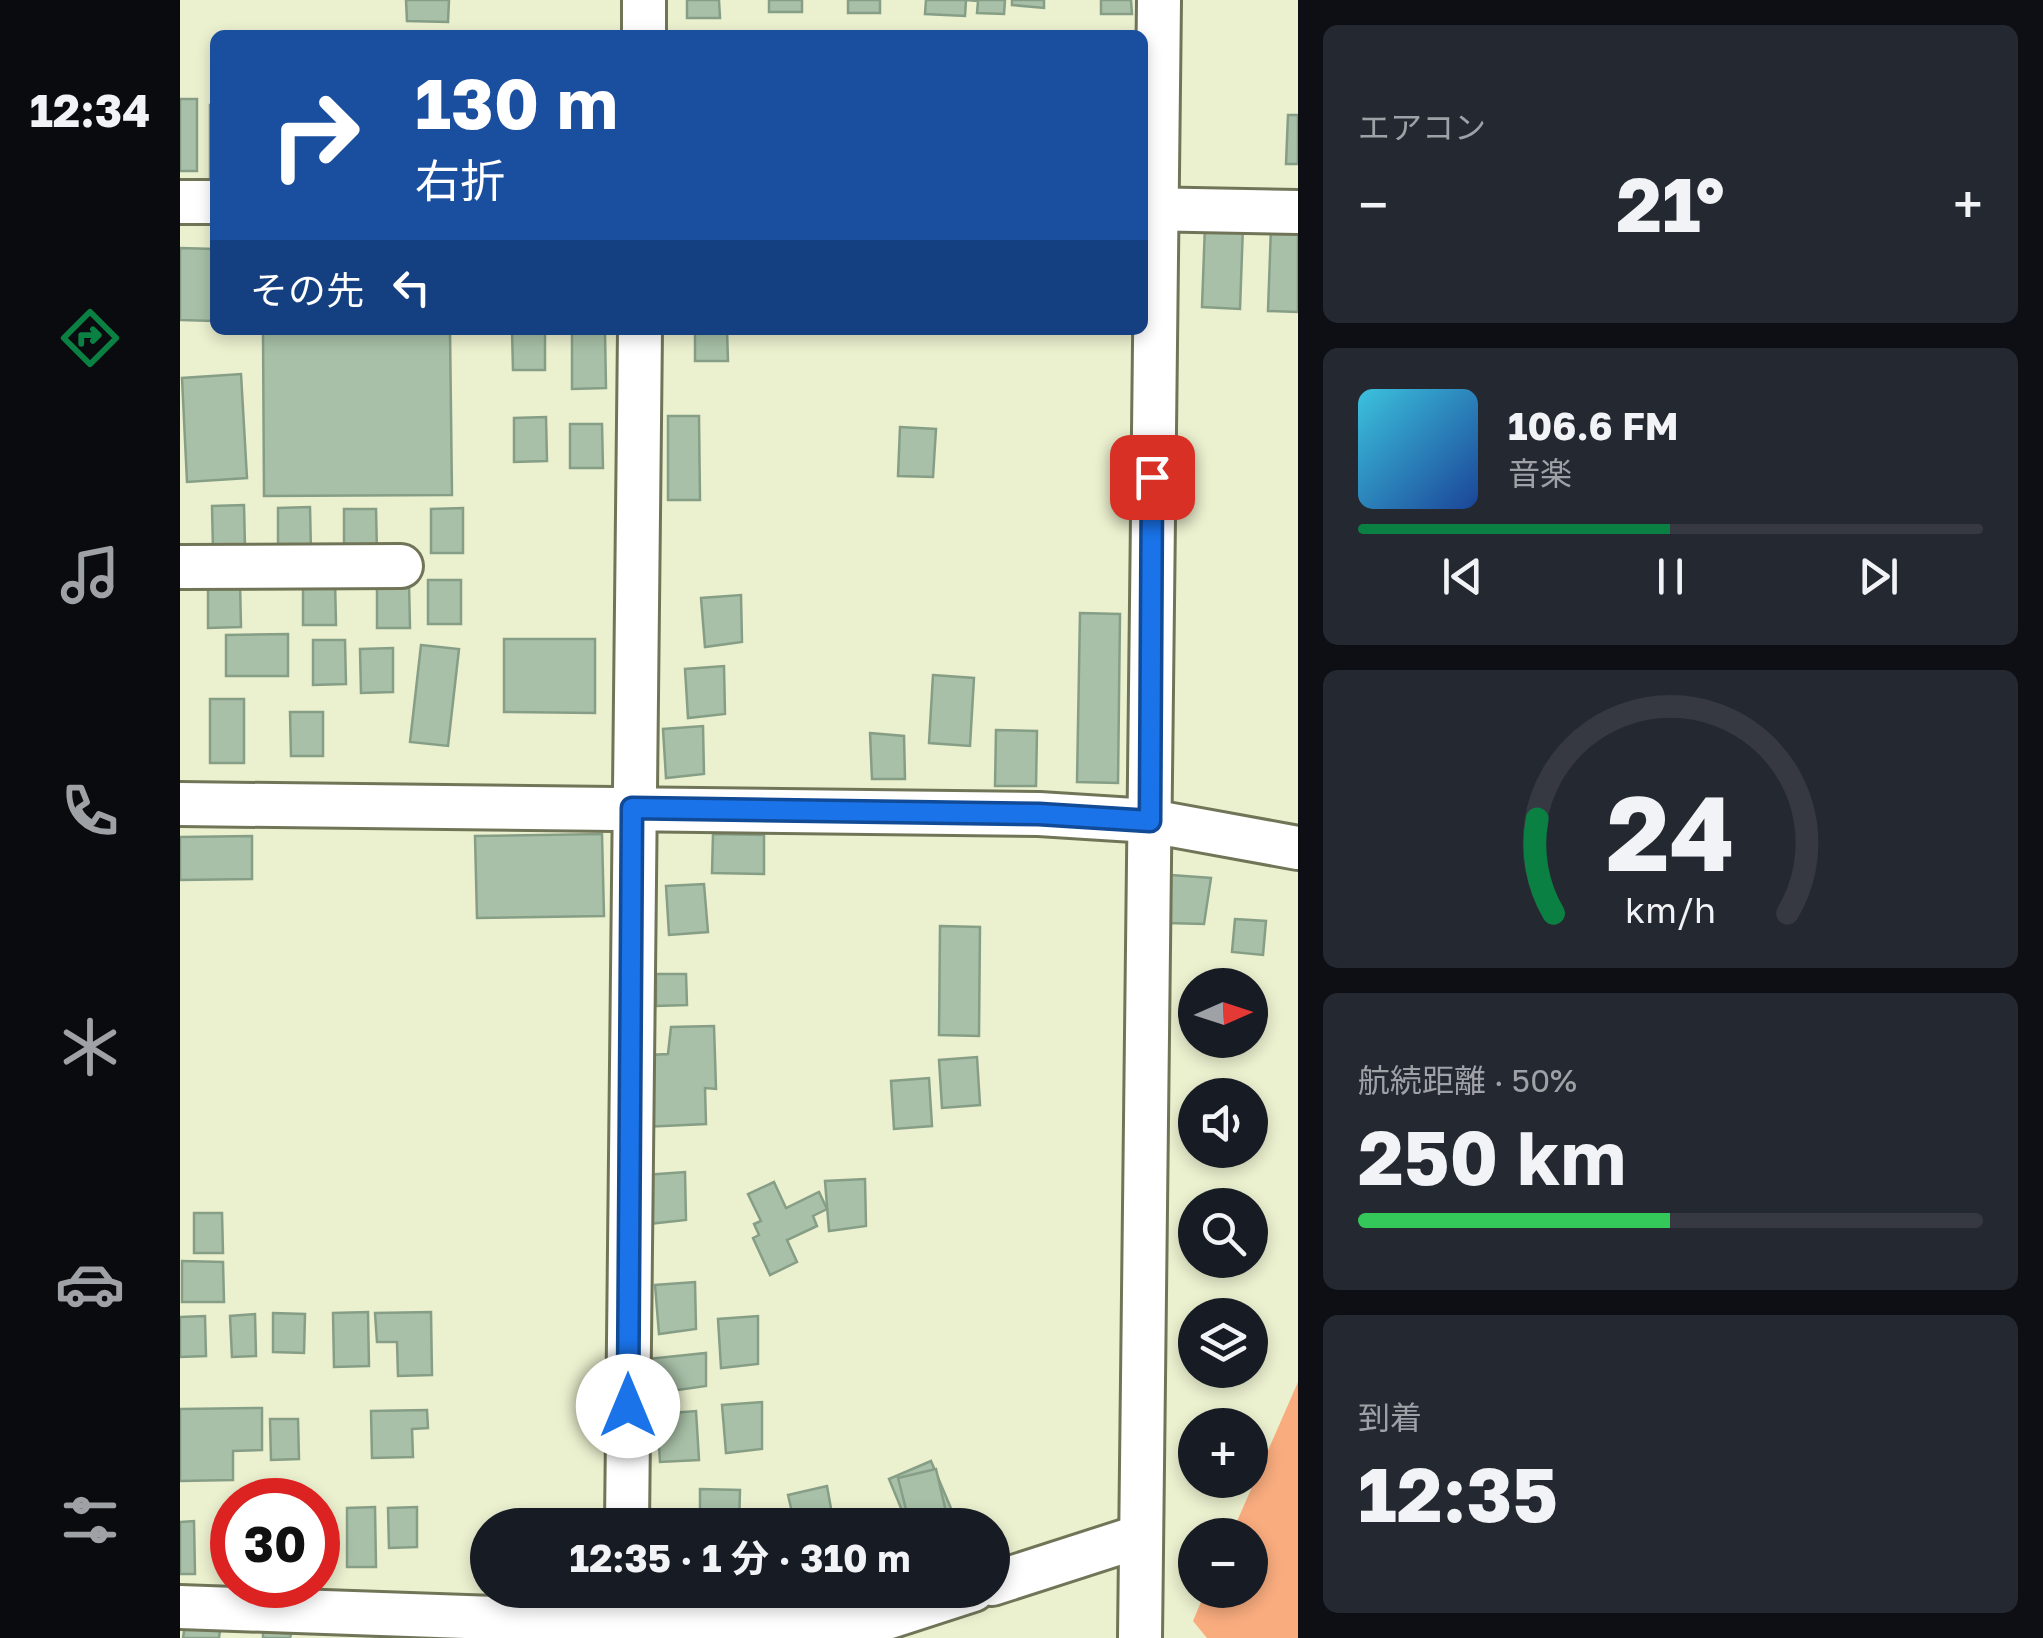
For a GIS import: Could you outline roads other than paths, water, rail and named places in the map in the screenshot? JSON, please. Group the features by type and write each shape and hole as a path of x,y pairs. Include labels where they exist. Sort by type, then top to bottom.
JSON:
{"street":[{"path":"644,0 644,30"},
{"path":"1140,1638 1150,821 1148,209 1159,0"},
{"path":"180,202 210,202"},
{"path":"1148,209 1298,212"},
{"path":"627,1508 640,335"},
{"path":"180,567 401,566"},
{"path":"180,804 1039,814 1150,821 1298,848"},
{"path":"1010,1578 1141,1536"},
{"path":"180,1607 528,1628 626,1616 810,1633 874,1622 917,1608"}]}
